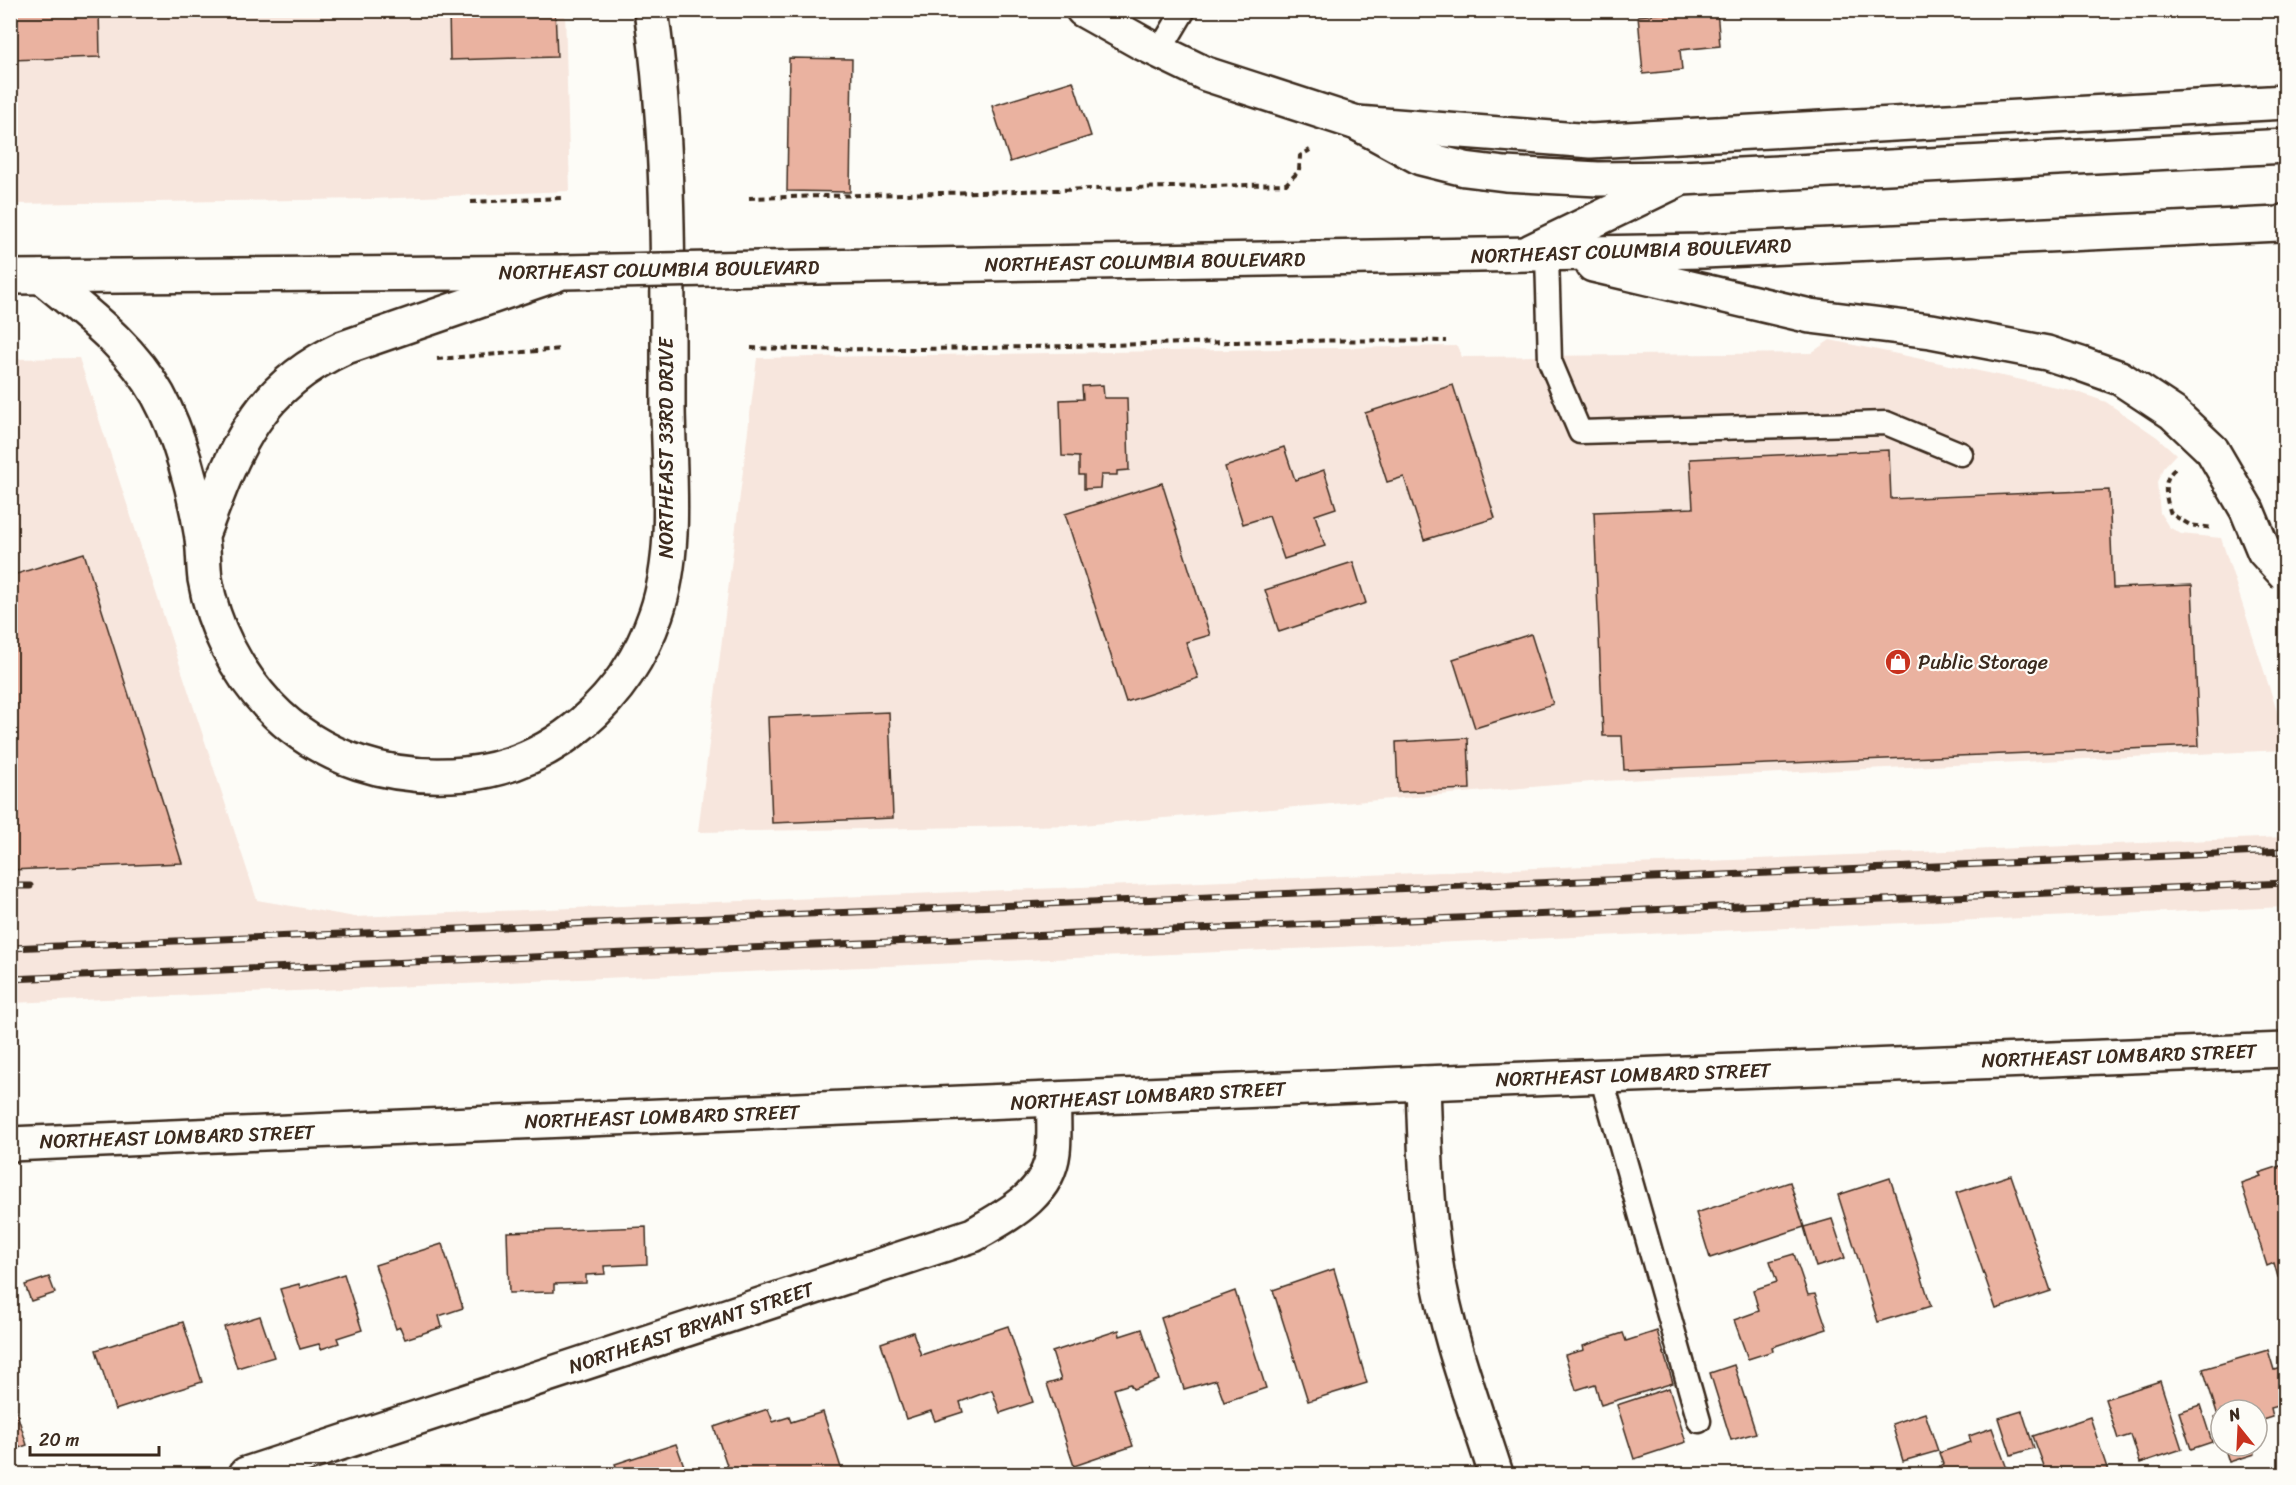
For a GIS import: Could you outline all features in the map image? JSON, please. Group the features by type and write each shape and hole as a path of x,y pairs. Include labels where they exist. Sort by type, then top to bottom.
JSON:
{"main road":[{"name":"NORTHEAST 33RD DRIVE","path":"26,277 121,344 158,396 170,421 192,488 202,535 209,598 226,644 246,678 271,708 327,749 373,768 420,776 490,770 515,762 556,743 592,716 638,658 658,609 668,550 668,389 662,110 651,10"},
{"path":"1083,10 1159,52 1206,74 1357,123 1421,158 1465,169 1505,174 1598,179 1683,178 2286,146"},
{"path":"1357,123 1591,141 2286,102"},
{"path":"1534,255 1683,178"},
{"name":"NORTHEAST COLUMBIA BOULEVARD","path":"26,277 564,272 1534,255 1704,250 2284,224"},
{"path":"1534,255 1810,316 1931,331 2070,360 2120,378 2173,413 2212,450 2247,510 2264,551 2286,575"},
{"name":"NORTHEAST 33RD DRIVE","path":"202,535 237,451 253,421 289,379 319,359 564,272"},
{"name":"NORTHEAST LOMBARD STREET","path":"10,1144 1423,1083 2286,1050"},
{"path":"1423,1083 1428,1211 1436,1267 1449,1329 1496,1474"},
{"name":"NORTHEAST BRYANT STREET","path":"246,1474 973,1235 1021,1207 1045,1180 1053,1153 1054,1100"}],"lane":[{"path":"1159,52 1184,10"},
{"path":"1534,255 1550,361 1580,432 1886,423 1961,454"},
{"path":"1601,1076 1698,1421"}],"path":[{"path":"749,198 1286,184 1299,171 1300,156 1317,144"},
{"path":"471,202 561,198"},
{"path":"393,331 436,359 561,349"},
{"path":"751,348 842,350 1308,339 1446,341"},
{"path":"2170,473 2165,494 2170,514 2190,525 2211,528"}],"shaded area":[{"path":"10,11 565,11 570,191 372,199 11,204"},
{"path":"1830,340 2075,391 2106,402 2157,437 2176,454 2163,468 2157,482 2160,513 2169,527 2181,534 2221,538 2285,736 2285,750 1603,781 1081,825 698,832 757,358 1457,346 1462,357 1811,353"},
{"path":"79,358 257,900 355,917 2285,837 2285,907 11,1003 10,359"}],"building":[{"path":"10,10 99,10 100,57 10,60"},
{"path":"449,10 555,10 557,57 450,60"},
{"path":"1717,10 1720,46 1680,50 1682,70 1643,74 1638,16"},
{"path":"789,58 852,59 850,192 787,191"},
{"path":"1073,81 1091,136 1010,162 992,106"},
{"path":"1103,385 1104,398 1127,398 1129,470 1117,471 1117,475 1101,475 1100,488 1084,489 1084,475 1079,475 1079,457 1062,456 1060,400 1083,399 1082,386"},
{"path":"1453,385 1495,518 1424,540 1404,477 1387,482 1365,413"},
{"path":"1284,447 1295,480 1324,470 1336,508 1315,515 1325,546 1284,559 1269,516 1243,524 1225,467"},
{"name":"Public Storage","path":"1889,450 1891,499 2109,490 2113,588 2192,585 2199,746 1624,770 1622,736 1603,736 1594,512 1693,508 1690,459"},
{"path":"1162,483 1210,635 1186,642 1198,678 1126,702 1065,514"},
{"path":"84,553 182,863 10,870 10,576"},
{"path":"1353,562 1366,603 1279,632 1265,590"},
{"path":"1531,634 1553,704 1475,728 1453,659"},
{"path":"889,712 893,818 772,823 768,717"},
{"path":"1468,738 1470,789 1398,792 1396,742"},
{"path":"2286,1164 2286,1275 2278,1277 2274,1263 2267,1266 2241,1183 2261,1176 2259,1173"},
{"path":"2011,1175 2051,1291 1996,1309 1956,1193"},
{"path":"1890,1178 1931,1306 1878,1322 1838,1195"},
{"path":"1790,1182 1804,1227 1710,1258 1696,1213"},
{"path":"1832,1219 1845,1258 1816,1267 1804,1227"},
{"path":"646,1227 647,1264 604,1266 605,1274 586,1275 586,1283 554,1284 554,1292 509,1293 507,1232"},
{"path":"442,1244 463,1308 439,1316 442,1327 405,1339 400,1327 396,1329 375,1265"},
{"path":"1794,1254 1808,1295 1815,1294 1827,1329 1772,1347 1773,1351 1748,1359 1734,1320 1759,1311 1753,1290 1777,1282 1770,1261"},
{"path":"1334,1269 1367,1383 1308,1401 1273,1290"},
{"path":"344,1274 362,1330 337,1338 339,1343 321,1349 319,1344 300,1349 280,1289 299,1284 300,1288"},
{"path":"49,1277 55,1293 31,1301 25,1285"},
{"path":"1235,1291 1266,1388 1224,1402 1216,1380 1184,1389 1161,1318"},
{"path":"260,1316 274,1357 237,1368 224,1327"},
{"path":"183,1322 202,1382 115,1410 96,1350"},
{"path":"1008,1326 1033,1402 1000,1413 992,1390 960,1402 963,1412 935,1421 931,1411 906,1419 881,1343 913,1332 921,1355"},
{"path":"1142,1329 1159,1380 1133,1389 1130,1384 1114,1389 1133,1446 1074,1466 1047,1384 1061,1380 1052,1352 1119,1330 1120,1336"},
{"path":"1657,1331 1673,1383 1601,1405 1595,1384 1576,1390 1565,1355 1584,1350 1583,1346 1623,1333 1626,1341"},
{"path":"2268,1350 2274,1370 2281,1368 2286,1381 2286,1404 2271,1408 2273,1417 2269,1418 2269,1398 2212,1398 2203,1369"},
{"path":"1734,1365 1756,1433 1731,1440 1710,1373"},
{"path":"2160,1381 2182,1449 2140,1463 2131,1435 2118,1439 2105,1399"},
{"path":"1669,1388 1686,1442 1634,1459 1617,1405"},
{"path":"10,1392 27,1445 10,1451"},
{"path":"2200,1405 2209,1433 2209,1443 2191,1449 2179,1412"},
{"path":"768,1409 773,1422 789,1417 791,1422 823,1412 843,1474 730,1474 714,1427"},
{"path":"2022,1411 2034,1448 2011,1455 1999,1418"},
{"path":"1925,1413 1938,1451 1903,1461 1892,1424"},
{"path":"2090,1417 2109,1474 2047,1474 2033,1436"},
{"path":"1992,1428 2009,1474 1941,1474 1938,1467 1943,1464 1939,1453 1971,1442 1969,1436"},
{"path":"676,1444 687,1474 619,1474 615,1464"},
{"path":"2228,1458 2242,1458 2229,1462"}],"railway":[{"path":"10,948 2286,851"},
{"path":"10,979 2286,883"},
{"path":"10,886 30,886"}],"place":[{"name":"Public Storage","path":"1898,662"}]}
